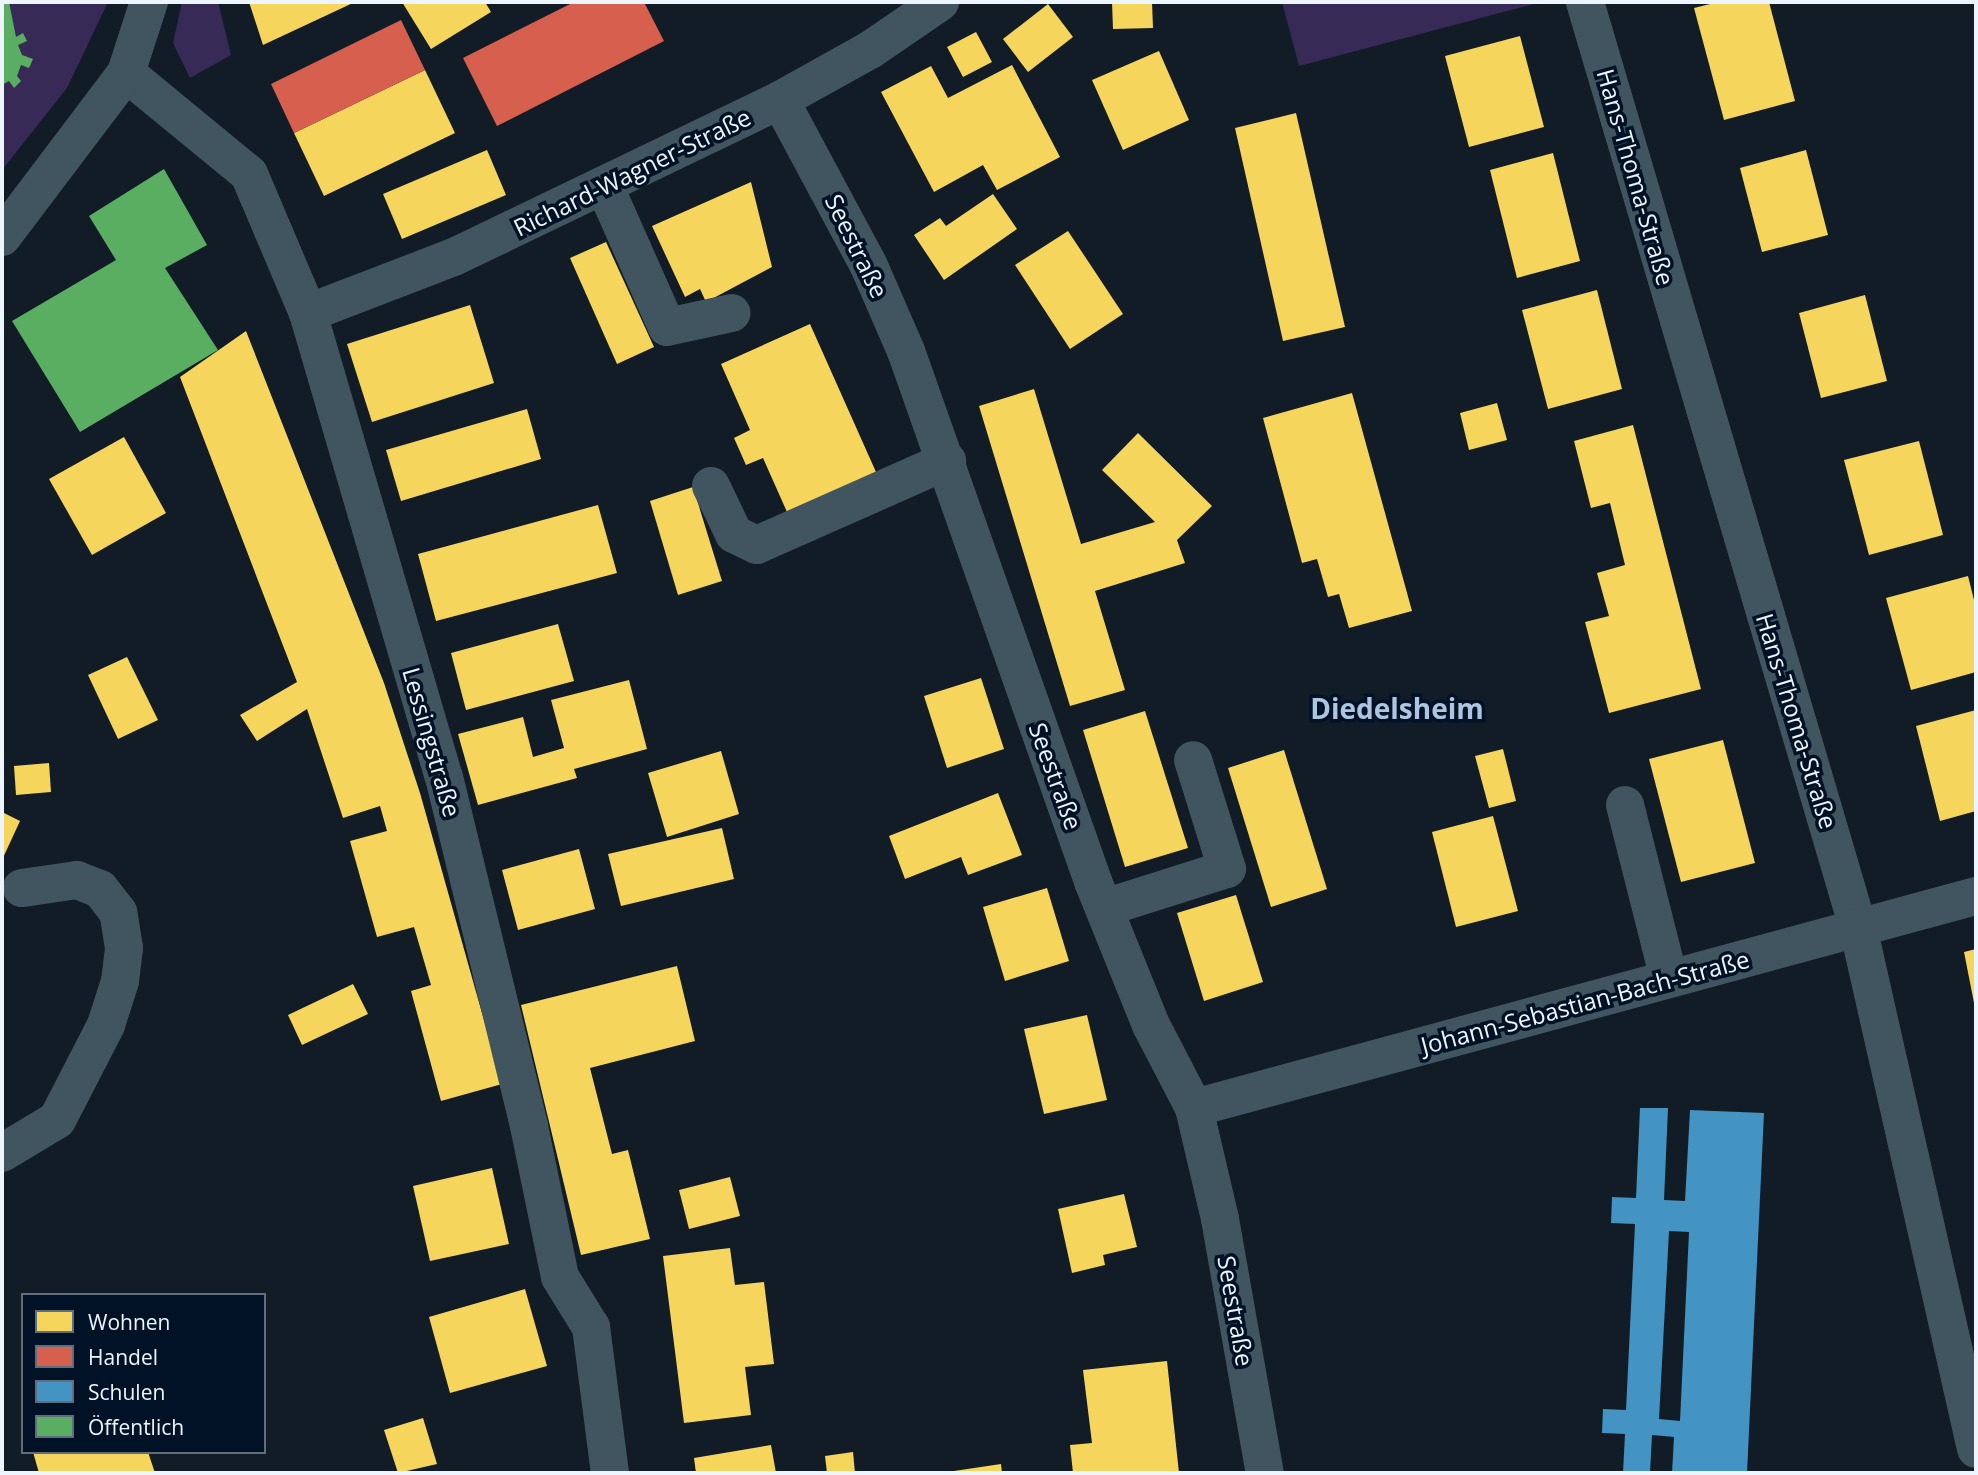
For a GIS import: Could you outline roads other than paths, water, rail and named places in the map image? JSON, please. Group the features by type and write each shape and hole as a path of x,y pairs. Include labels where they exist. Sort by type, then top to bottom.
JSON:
{"street":[{"path":"2,237 126,73 149,2"},
{"name":"Richard-Wagner-Straße","path":"308,313 454,257 780,100 870,50 940,2"},
{"name":"Hans-Thoma-Straße","path":"1585,2 1858,927 1976,1449"},
{"name":"Lessingstraße","path":"126,73 249,174 308,313 444,776 529,1126 560,1277 591,1327 610,1473"},
{"name":"Seestraße","path":"780,100 869,265 947,461 1104,908 1151,1025 1194,1108 1220,1219 1265,1473"},
{"path":"604,186 667,327 732,313"},
{"path":"710,486 734,534 757,545 947,461"},
{"path":"1104,908 1227,869 1193,760"},
{"path":"1625,805 1669,979"},
{"path":"2,1153 57,1120 106,1025 120,981 124,948 118,912 100,889 77,880 22,888"},
{"name":"Johann-Sebastian-Bach-Straße","path":"1194,1108 1976,896"}],"district":[{"name":"Diedelsheim","path":"1397,708"}]}
